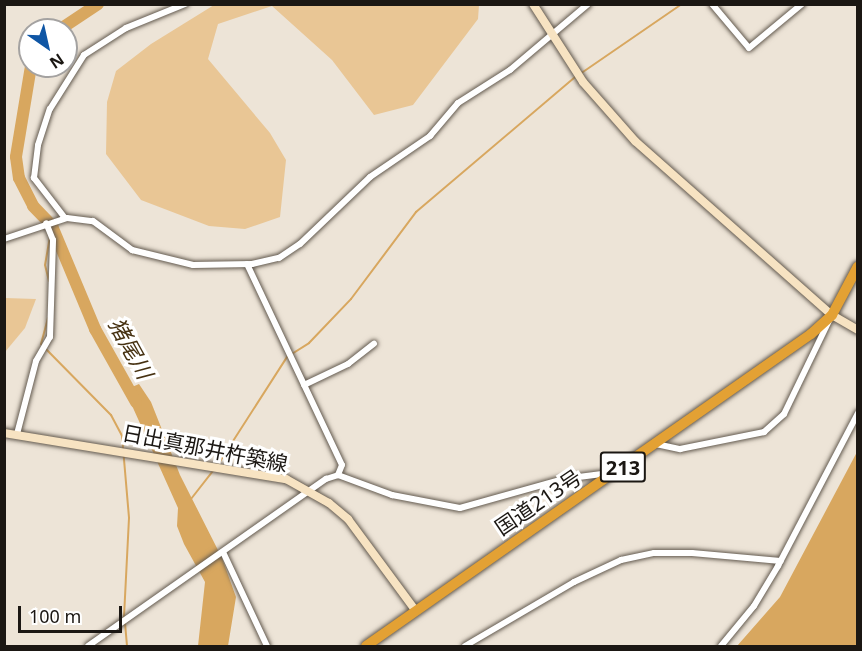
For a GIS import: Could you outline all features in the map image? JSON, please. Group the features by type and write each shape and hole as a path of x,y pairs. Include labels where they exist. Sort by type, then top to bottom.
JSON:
{"highway":[{"name":"国道213号","path":"366,646 811,334 832,315 858,266"}],"main road":[{"path":"533,4 551,36 583,82 635,141 832,315 858,330"},
{"name":"日出真那井杵築線","path":"4,433 116,449 286,479 310,491 348,519 415,610"}],"street":[{"path":"65,218 34,177 38,145 50,109 84,55 126,28 184,4"},
{"path":"4,239 29,228 65,218 93,221 132,250 193,266 271,261 289,252 370,177 430,136 458,103 510,70 588,4"},
{"path":"712,4 749,48 802,4"},
{"path":"17,434 36,361 50,337 53,240 46,223"},
{"path":"88,646 310,491 338,475 342,465 247,264"},
{"path":"655,444 680,449 770,428 784,414 832,315"},
{"path":"304,385 348,364 374,344"},
{"path":"722,646 754,606 781,561 858,413"},
{"path":"338,475 392,495 460,508 563,479 617,472"},
{"path":"224,552 267,646"},
{"path":"465,646 574,582 621,560 654,553 692,553 781,561"}],"shaded area":[{"path":"214,5 479,5 478,19 413,105 374,115 332,60 272,6 218,24 208,59 270,133 286,160 280,217 245,229 209,226 141,200 106,154 107,102 116,71 151,44"},
{"path":"5,298 36,299 25,328 5,352"},
{"path":"139,384 151,402 180,475 222,558 236,597 228,646 198,646 205,582 184,544 177,526 178,508 125,390"},
{"path":"857,452 857,646 737,646 780,597"}],"waterway":[{"name":"猪尾川","path":"77,18 98,4"},
{"path":"580,74 682,4"},
{"path":"217,466 287,357 309,343 351,299 416,212 575,77"},
{"name":"猪尾川","path":"29,78 16,157 19,178 33,206 52,226 95,329 136,402"},
{"path":"49,281 45,265 50,237"},
{"path":"48,318 41,344 111,415 122,436 129,518 124,618"},
{"path":"191,499 213,471"},
{"path":"125,623 127,646"}]}
